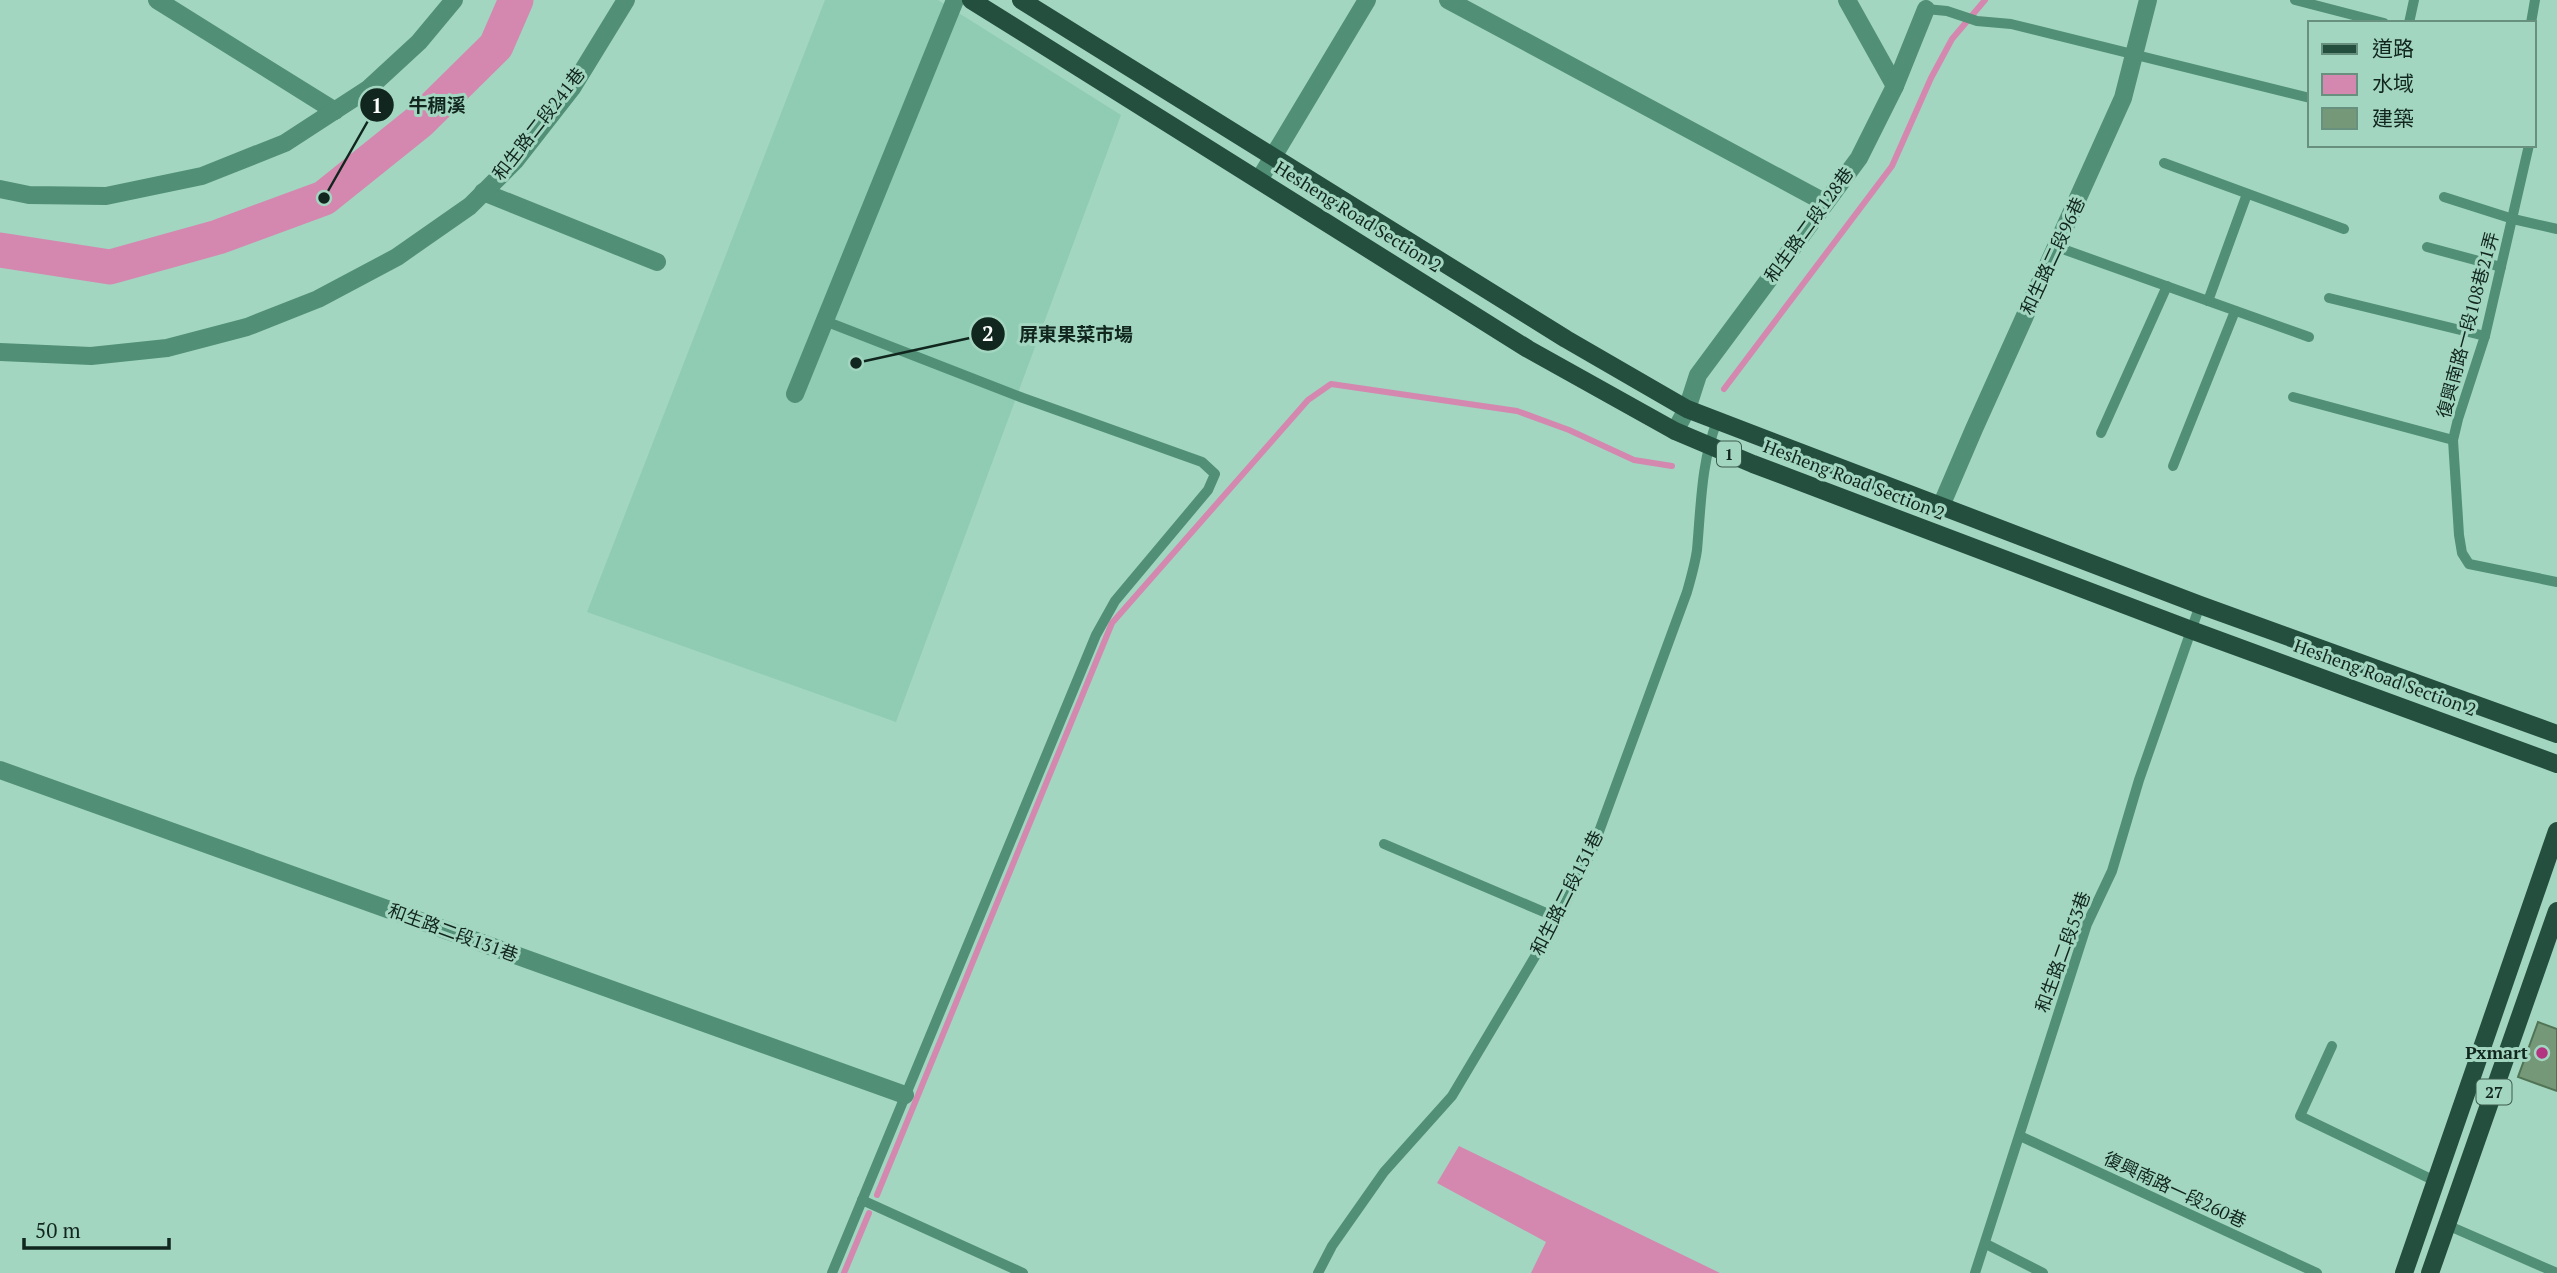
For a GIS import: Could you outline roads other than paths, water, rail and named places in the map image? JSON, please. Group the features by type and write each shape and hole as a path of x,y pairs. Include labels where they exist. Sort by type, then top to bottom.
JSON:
{"main road":[{"name":"Hesheng Road Section 2","path":"971,0 1528,349 1675,431 2191,630 2557,764"},
{"name":"Hesheng Road Section 2","path":"1021,0 1566,339 1687,409 2200,605 2557,734"},
{"name":"27","path":"2404,1273 2557,831"},
{"name":"27","path":"2430,1273 2557,911"},
{"path":"2480,1050 2505,1059"}],"street":[{"path":"157,0 335,111"},
{"path":"0,189 29,195 106,196 202,176 285,143 379,80 419,42 454,0"},
{"name":"和生路二段241巷","path":"0,352 91,356 167,348 247,327 318,299 397,257 470,206 515,161 572,88 626,0"},
{"path":"795,394 955,0"},
{"path":"1259,180 1367,0"},
{"path":"1448,0 1824,202"},
{"path":"1847,0 1895,86"},
{"name":"和生路二段96巷","path":"1941,506 1973,429 2123,98 2148,0"},
{"name":"和生路二段128巷","path":"1675,431 1687,409 1698,375 1859,158 1895,86 1926,9"},
{"path":"484,192 657,262"},
{"name":"和生路二段131巷","path":"0,770 905,1095"}],"lane":[{"path":"2295,0 2376,21"},
{"path":"2409,21 2414,0"},
{"path":"2531,21 2535,0"},
{"path":"1926,9 1947,11 1978,21 2011,24 2308,98"},
{"name":"復興南路一段108巷21弄","path":"2529,147 2485,336 2453,440 2459,535 2462,553 2469,564 2557,582"},
{"path":"2164,163 2344,229"},
{"path":"2208,301 2247,194"},
{"path":"2444,197 2512,219 2557,229"},
{"path":"2057,247 2309,337"},
{"path":"2427,247 2501,267"},
{"path":"2101,433 2166,286"},
{"path":"2329,298 2485,336"},
{"path":"2173,466 2235,311"},
{"path":"825,321 1023,398 1202,462 1215,474 1208,490 1115,601 1096,635 832,1273"},
{"path":"2293,397 2453,440"},
{"name":"和生路二段131巷","path":"1318,1273 1332,1246 1384,1172 1452,1096 1558,918 1593,848 1687,593 1696,553 1700,496 1708,444 1717,421"},
{"name":"和生路二段53巷","path":"1975,1273 2087,924 2112,871 2139,780 2200,605"},
{"path":"1384,844 1558,918"},
{"path":"2332,1046 2300,1116 2435,1181"},
{"name":"復興南路一段260巷","path":"2020,1136 2316,1273"},
{"path":"862,1200 1023,1273"},
{"path":"2447,1225 2557,1273"},
{"path":"1986,1244 2043,1273"}],"water":[{"path":"1459,1146 1720,1273 1531,1273 1546,1242 1437,1183"}],"waterway":[{"path":"0,250 110,267 218,237 324,198 420,121 496,46 516,0"},
{"path":"1724,389 1892,166 1931,78 1952,39 1985,0"},
{"path":"877,1195 1112,623 1308,400 1331,384 1517,411 1569,430 1634,460 1672,466"},
{"path":"844,1273 869,1213"}],"place":[{"name":"牛稠溪","path":"324,198"},
{"name":"屏東果菜市場","path":"856,363"},
{"name":"Pxmart","path":"2542,1053"}]}
